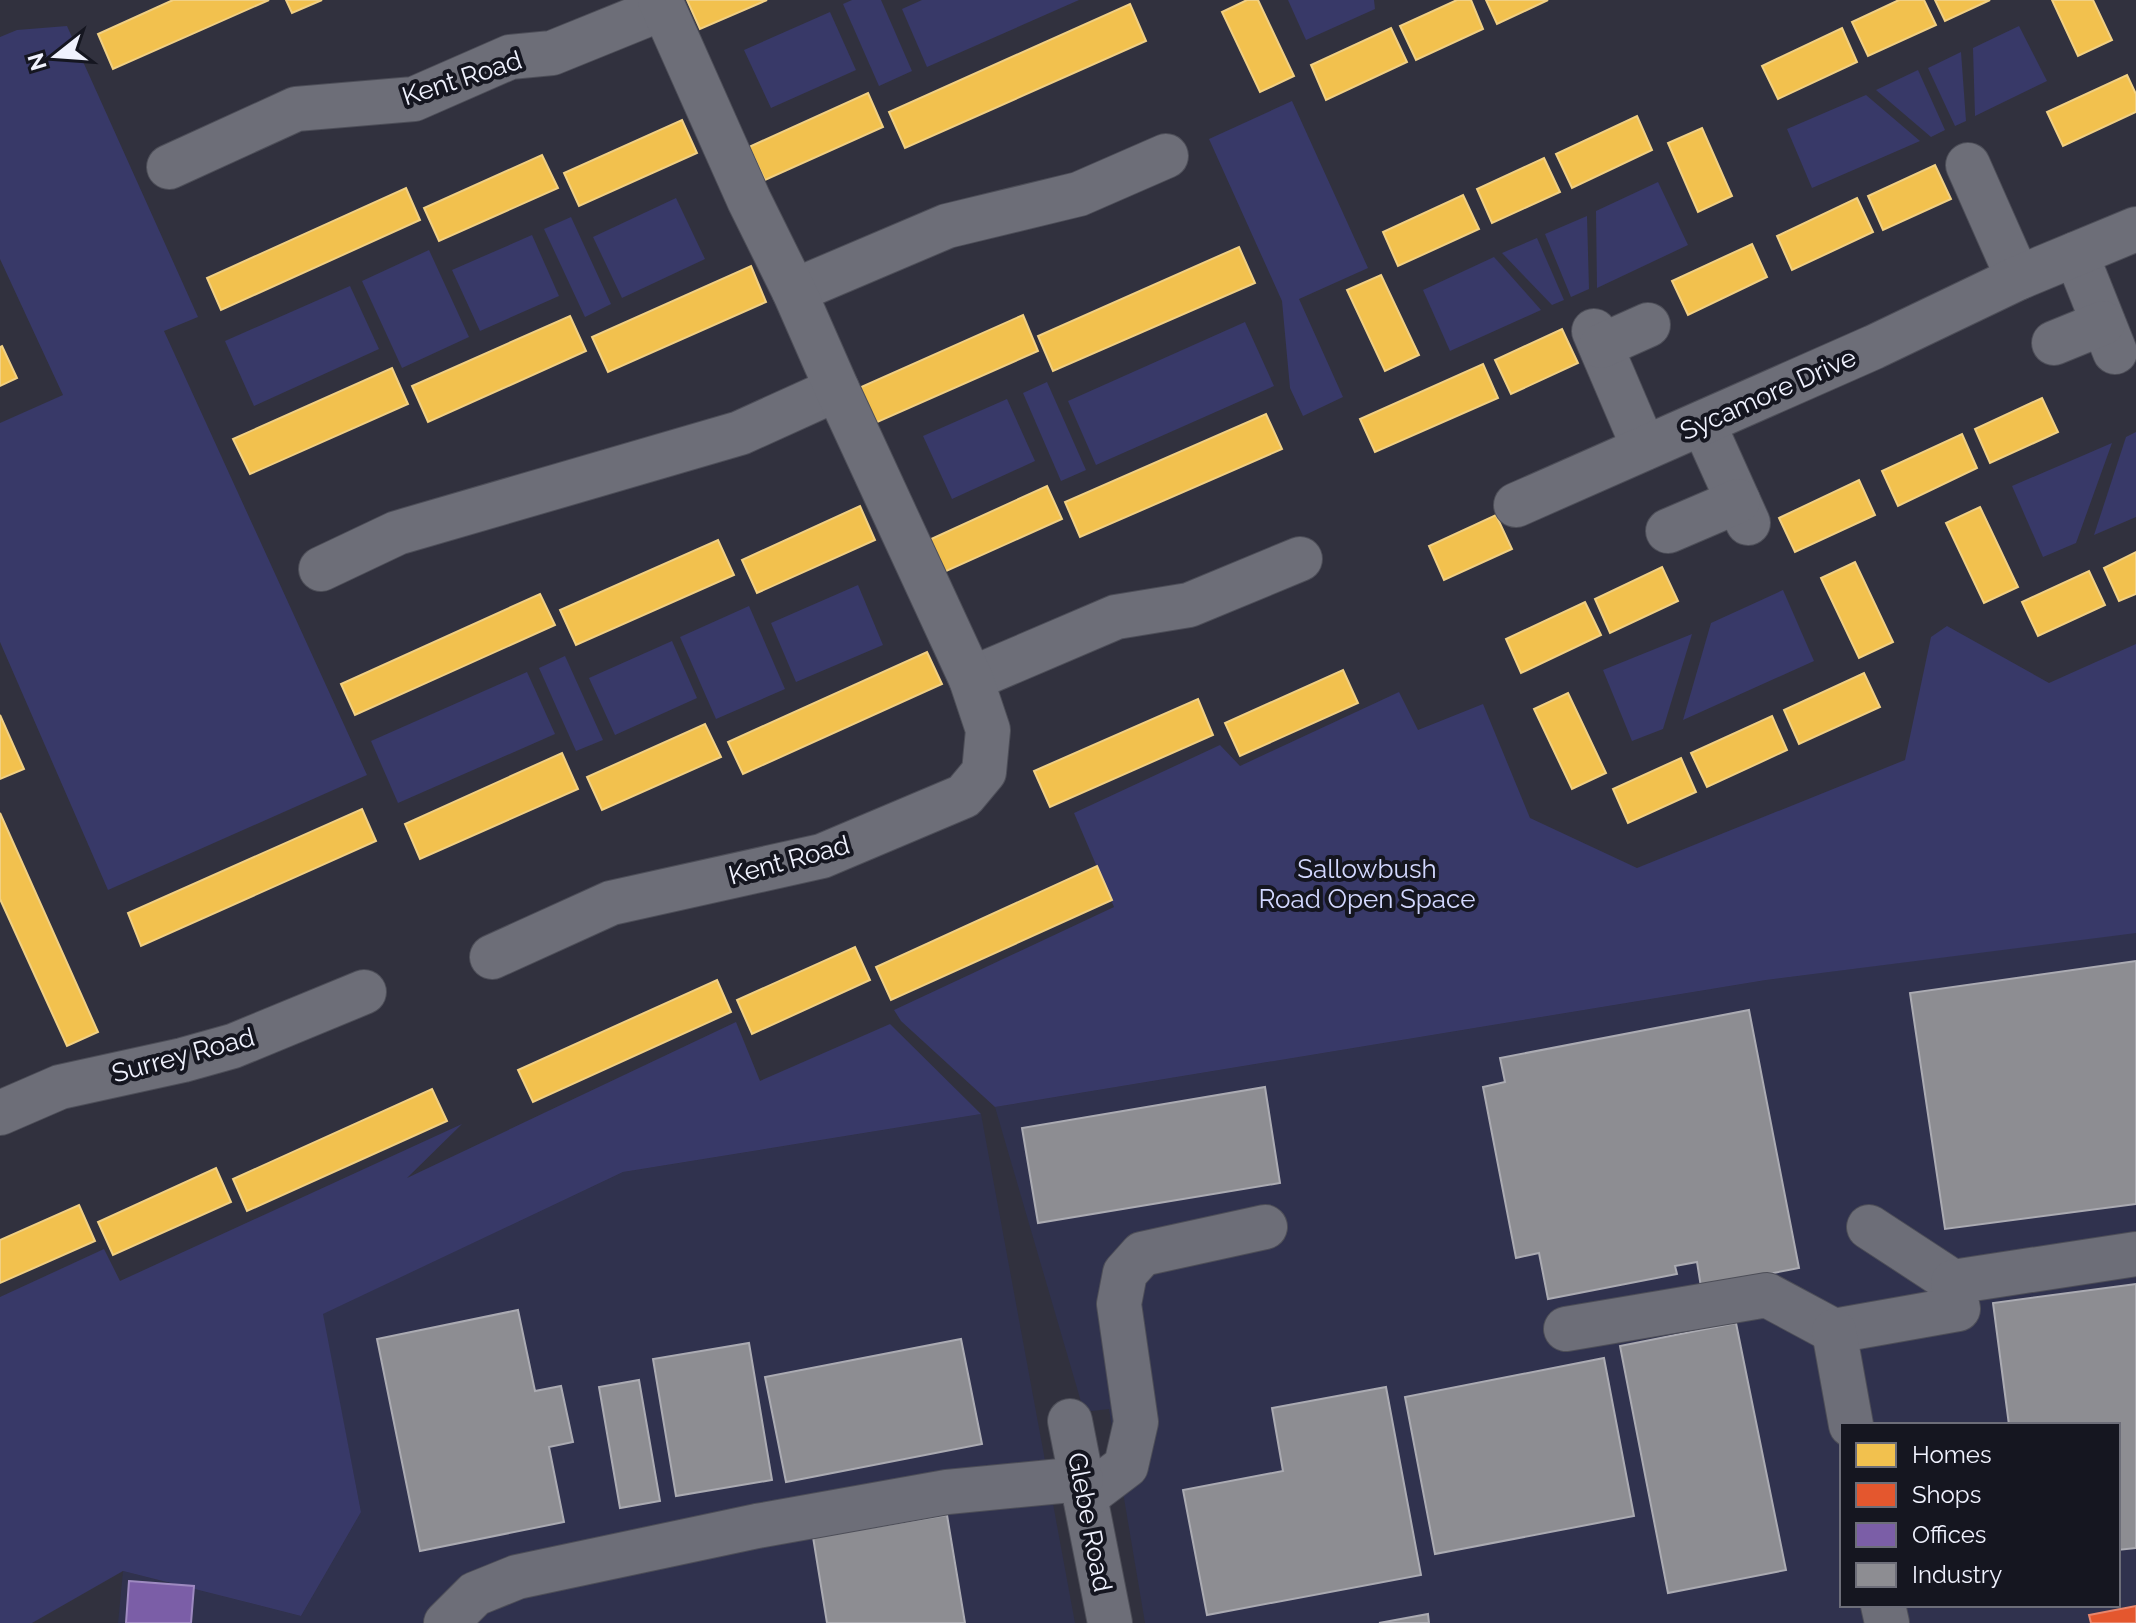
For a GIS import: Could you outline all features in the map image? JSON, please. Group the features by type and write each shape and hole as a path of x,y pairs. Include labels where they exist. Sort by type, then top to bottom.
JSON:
{"street":[{"name":"Kent Road","path":"169,167 296,109 414,99 510,57 552,53 662,4 749,200 794,291 971,679 988,730 984,772 964,796 822,856 611,903 492,957"},
{"path":"794,291 947,226 1079,194 1166,156"},
{"path":"1968,165 2018,278"},
{"name":"Sycamore Drive","path":"1516,505 1874,347 2018,278 2136,229"},
{"path":"2054,343 2109,338 2076,254"},
{"path":"1644,448 1598,338 1648,325"},
{"path":"321,569 397,533 740,433 837,389"},
{"path":"1668,531 1743,512 1703,423"},
{"path":"971,679 1116,617 1189,605 1300,559"},
{"name":"Surrey Road","path":"0,1113 60,1087 233,1046 364,992"},
{"path":"446,1623 475,1594 517,1577 757,1526 947,1492 1083,1488 1126,1466 1136,1422 1119,1304 1125,1273 1142,1254 1265,1227"},
{"path":"1869,1227 1953,1282 2136,1254"},
{"path":"1566,1329 1767,1295 1834,1331 1958,1309 1953,1282"},
{"path":"1834,1331 1851,1423"},
{"name":"Glebe Road","path":"1070,1421 1110,1623"}],"shaded area":[{"path":"2136,932 2136,1623 1145,1623 1109,1409 1084,1412 995,1107 1766,980"},
{"path":"981,1114 1075,1623 118,1623 123,1571 301,1616 361,1512 322,1314 623,1172"}],"green space":[{"path":"852,0 881,0 912,71 879,86 843,4"},
{"path":"922,0 1079,0 927,67 902,9"},
{"path":"1288,0 1374,0 1375,9 1306,40"},
{"path":"830,12 856,70 771,108 744,50"},
{"path":"67,26 198,317 164,331 367,775 108,890 0,642 0,423 63,395 0,259 0,37 17,30"},
{"path":"2019,26 2047,81 1975,116 1973,48"},
{"path":"1961,52 1966,121 1955,126 1928,68"},
{"path":"1918,70 1945,130 1931,137 1876,90"},
{"path":"1866,95 1920,141 1812,188 1787,129"},
{"path":"1292,101 1368,268 1299,299 1343,397 1303,416 1290,388 1282,301 1209,139"},
{"path":"1658,182 1688,245 1597,288 1596,211"},
{"path":"676,198 705,259 622,298 593,237"},
{"path":"1587,216 1589,289 1571,297 1545,234"},
{"path":"571,217 611,304 585,317 544,229"},
{"path":"532,235 559,296 480,331 452,270"},
{"path":"1537,238 1564,300 1552,305 1502,253"},
{"path":"429,250 469,337 402,368 362,281"},
{"path":"1494,257 1541,310 1450,351 1423,290"},
{"path":"350,286 379,349 254,406 225,341"},
{"path":"1245,322 1274,386 1096,465 1068,401"},
{"path":"1047,382 1086,470 1061,481 1023,393"},
{"path":"1007,399 1035,461 952,499 923,436"},
{"path":"2136,432 2136,517 2094,535 2126,437"},
{"path":"2112,443 2076,543 2043,557 2012,486"},
{"path":"858,585 883,645 796,682 771,623"},
{"path":"1783,590 1814,661 1683,720 1711,623"},
{"path":"749,606 785,689 716,719 680,637"},
{"name":"Sallowbush Road Open Space","path":"1947,626 2049,683 2136,644 2136,933 1766,980 995,1107 901,1021 894,1010 1114,907 1074,813 1220,745 1240,766 1399,692 1418,730 1483,704 1530,818 1637,868 1905,760 1931,637"},
{"path":"1692,634 1663,729 1632,741 1603,670"},
{"path":"672,641 697,698 615,735 589,678"},
{"path":"565,656 603,740 576,751 539,668"},
{"path":"527,672 555,734 398,803 371,741"},
{"path":"736,1022 760,1081 890,1024 981,1114 623,1172 323,1314 361,1512 301,1616 123,1571 32,1623 0,1623 0,1297 104,1249 120,1281 462,1124 407,1178"}],"building: Homes":[{"path":"173,0 269,0 113,69 98,34"},
{"path":"286,0 322,0 292,13"},
{"path":"687,0 767,0 700,29"},
{"path":"1247,0 1258,0 1294,76 1260,92 1222,12"},
{"path":"1457,0 1471,0 1483,29 1416,60 1400,26"},
{"path":"1486,0 1548,0 1497,24"},
{"path":"1899,0 1924,0 1936,25 1868,56 1852,22"},
{"path":"1935,0 1990,0 1945,21"},
{"path":"2052,0 2093,0 2112,40 2078,56"},
{"path":"1130,4 1146,41 905,148 889,112"},
{"path":"1391,28 1407,62 1326,100 1311,65"},
{"path":"1842,28 1857,62 1778,99 1762,66"},
{"path":"2127,75 2136,94 2136,112 2063,146 2047,112"},
{"path":"868,93 883,127 765,180 749,147"},
{"path":"1637,116 1652,150 1572,188 1556,154"},
{"path":"682,120 697,153 579,206 564,173"},
{"path":"1702,128 1732,196 1698,212 1668,143"},
{"path":"542,155 558,188 439,241 424,208"},
{"path":"1544,158 1560,192 1492,223 1477,189"},
{"path":"1935,165 1951,199 1883,230 1868,196"},
{"path":"406,188 420,220 221,310 207,278"},
{"path":"1463,195 1479,229 1398,266 1383,232"},
{"path":"1857,198 1873,232 1792,270 1777,236"},
{"path":"1752,244 1767,277 1688,315 1672,281"},
{"path":"1239,247 1255,283 1053,371 1038,336"},
{"path":"751,266 766,302 608,372 592,337"},
{"path":"1381,275 1419,355 1385,371 1347,290"},
{"path":"1023,315 1038,351 875,423 859,388"},
{"path":"570,316 586,351 428,422 412,386"},
{"path":"1562,329 1578,363 1511,394 1495,360"},
{"path":"0,347 17,378 0,386"},
{"path":"1483,364 1498,398 1375,452 1360,419"},
{"path":"392,368 408,404 250,474 233,439"},
{"path":"2042,398 2058,432 1990,463 1975,429"},
{"path":"1266,414 1282,449 1080,537 1065,502"},
{"path":"1962,434 1977,468 1898,506 1882,471"},
{"path":"1859,480 1875,515 1795,552 1779,518"},
{"path":"1047,486 1062,519 944,572 929,540"},
{"path":"860,506 875,540 757,593 742,560"},
{"path":"1980,507 2018,587 1984,603 1946,523"},
{"path":"1496,515 1512,549 1444,580 1429,546"},
{"path":"718,540 734,575 576,645 560,610"},
{"path":"2136,552 2136,594 2119,601 2104,568"},
{"path":"1855,562 1893,642 1859,658 1821,578"},
{"path":"1662,567 1678,601 1610,633 1595,599"},
{"path":"2089,571 2105,605 2038,636 2022,602"},
{"path":"540,594 555,625 355,715 341,684"},
{"path":"1585,602 1601,635 1521,673 1506,639"},
{"path":"927,652 942,684 743,774 728,742"},
{"path":"1343,670 1358,703 1240,756 1225,723"},
{"path":"1864,673 1880,707 1799,744 1784,710"},
{"path":"1568,693 1606,773 1572,789 1534,709"},
{"path":"1198,699 1213,735 1050,807 1034,771"},
{"path":"0,715 24,769 0,779"},
{"path":"1772,716 1787,750 1707,787 1691,753"},
{"path":"705,724 721,757 602,810 587,777"},
{"path":"562,753 578,789 420,859 405,824"},
{"path":"1681,758 1696,792 1628,823 1613,789"},
{"path":"362,809 376,841 141,946 128,913"},
{"path":"0,813 98,1032 67,1046 0,899"},
{"path":"1097,866 1112,900 891,1000 876,967"},
{"path":"855,947 870,980 752,1034 737,1000"},
{"path":"717,980 731,1012 533,1102 518,1070"},
{"path":"432,1089 447,1121 247,1211 233,1179"},
{"path":"216,1168 231,1202 113,1255 98,1222"},
{"path":"79,1205 95,1241 0,1283 0,1240"}],"building: Shops":[{"path":"2136,1606 2136,1623 2091,1623 2089,1615"}],"building: Offices":[{"path":"129,1581 194,1586 191,1623 126,1623"}],"building: Industry":[{"path":"2136,961 2136,1204 1945,1229 1910,993"},
{"path":"1749,1010 1799,1268 1701,1287 1697,1262 1675,1266 1677,1274 1548,1299 1539,1253 1516,1258 1483,1087 1505,1082 1500,1058"},
{"path":"1265,1087 1280,1183 1038,1223 1022,1128"},
{"path":"2136,1284 2136,1548 2120,1550 2120,1423 2009,1423 1993,1303"},
{"path":"518,1310 535,1391 561,1386 573,1442 549,1447 564,1522 420,1551 377,1339"},
{"path":"1736,1323 1786,1570 1668,1593 1620,1346"},
{"path":"961,1339 982,1444 786,1482 765,1377"},
{"path":"749,1343 772,1480 676,1496 653,1359"},
{"path":"1604,1358 1634,1516 1435,1554 1405,1397"},
{"path":"639,1380 660,1501 620,1508 599,1387"},
{"path":"1386,1387 1421,1575 1207,1615 1183,1490 1283,1471 1272,1408"},
{"path":"947,1515 965,1623 827,1623 813,1537"},
{"path":"1428,1614 1429,1623 1379,1623"}]}
